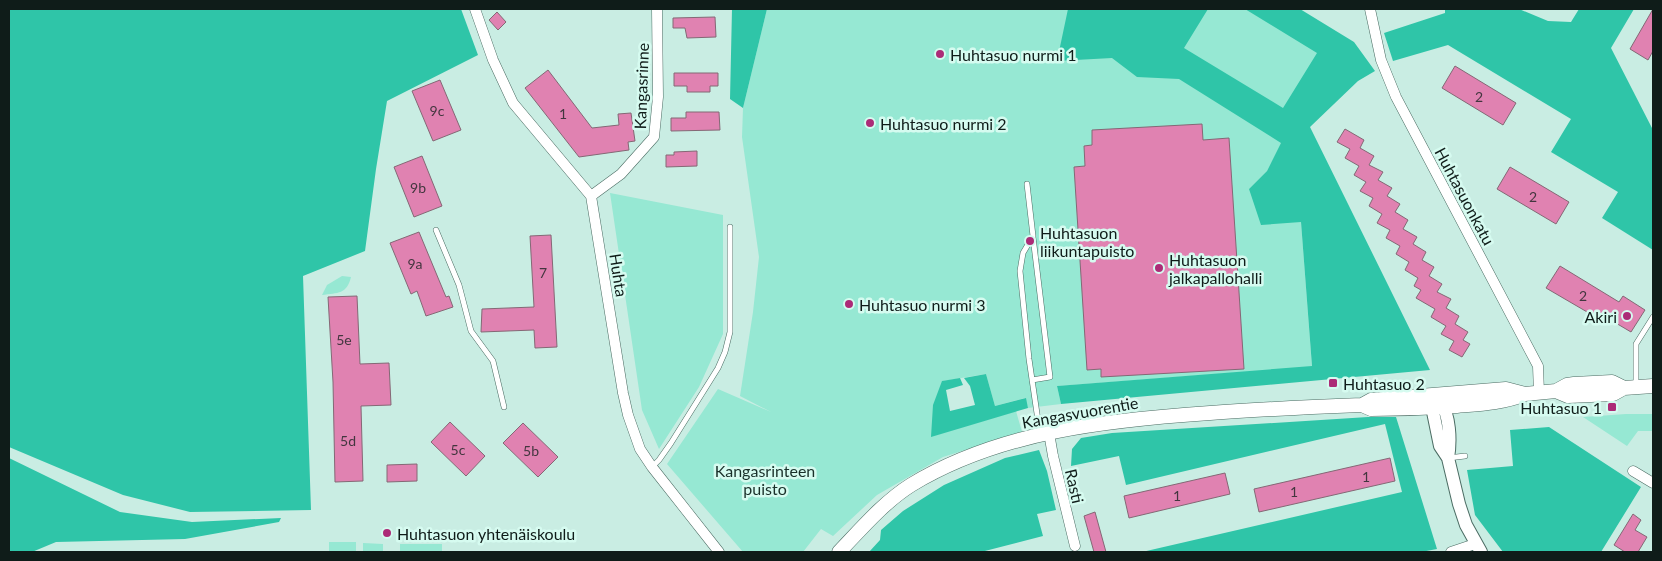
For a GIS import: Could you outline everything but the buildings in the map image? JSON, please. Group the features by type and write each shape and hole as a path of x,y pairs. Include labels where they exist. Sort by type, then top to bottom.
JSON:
{"main road":[{"name":"Kangasvuorentie","path":"839,552 884,507 910,486 970,456 996,446 1044,434 1126,420 1362,405 1371,400 1492,403 1532,393 1556,392 1566,385 1574,384 1612,382 1630,387 1653,386"}],"street":[{"path":"475,9 493,60 513,103 591,196"},
{"name":"Kangasrinne","path":"591,196 621,174 654,137 658,97 657,9"},
{"name":"Huhtasuonkatu","path":"1370,9 1381,60 1396,97 1538,366 1532,393"},
{"name":"Huhta","path":"591,196 628,415 640,449 719,552"},
{"path":"1438,403 1450,444 1448,458 1459,504 1466,525 1478,548 1451,552"},
{"name":"Rasti","path":"1044,434 1053,456 1074,546"},
{"path":"1633,471 1653,483"}],"lane":[{"path":"1027,184 1050,376 1032,380"},
{"path":"652,467 676,436 718,368 725,352 730,332 730,228"},
{"path":"436,230 459,285 472,331 493,361 504,407"},
{"path":"1033,236 1023,253 1020,271 1032,380 1044,434"},
{"path":"1630,387 1636,344 1653,316"},
{"path":"1448,458 1465,456"}],"green space":[{"path":"9,9 461,9 478,55 387,101 365,251 303,276 311,510 190,512 123,495 9,447"},
{"path":"732,9 767,9 743,108 730,99"},
{"name":"Huhtasuon liikuntapuisto","path":"767,9 1268,9 1353,62 1282,143 1267,171 1249,189 1301,222 1312,367 1057,386 1061,404 1028,408 1025,398 995,406 986,374 943,381 933,421 932,436 1016,411 1022,432 943,457 877,495 833,536 821,529 803,552 743,552 667,464 718,389 771,412 740,396 753,312 759,257 742,137 743,108"},
{"path":"1068,9 1208,9 1184,48 1283,108 1317,53 1245,9 1300,9 1354,42 1375,71 1358,81 1310,127 1430,370 1061,404 1057,386 1312,366 1301,222 1261,225 1249,189 1267,171 1281,143 1179,79 1137,77 1112,58 1057,61"},
{"path":"1445,9 1519,9 1548,21 1571,22 1579,9 1634,9 1611,48 1653,130 1653,250 1602,218 1618,192 1551,152 1571,119 1448,45 1393,61 1384,33 1445,13"},
{"path":"610,193 723,215 723,334 699,387 659,449 642,410"},
{"path":"342,276 351,277 344,290 322,295 327,285"},
{"path":"986,374 995,406 1026,398 1028,408 931,437 933,405 942,381 960,378 963,385 946,390 950,411 975,405 970,386 964,378"},
{"path":"1653,414 1653,431 1638,431 1627,446 1583,417"},
{"path":"1368,417 1396,417 1437,549 1421,552 1142,552 1402,492 1385,424 1126,485 1119,456 1071,466 1072,449 1081,438 1112,433"},
{"path":"1549,427 1641,487 1601,552 1503,552 1475,515 1467,470 1513,466 1510,430"},
{"path":"1039,450 1047,471 1056,510 1037,514 1043,536 981,552 869,552 880,540 881,530 903,511 944,485 1005,458"},
{"path":"9,458 120,512 192,522 281,518 279,522 185,539 56,542 32,552 9,552"},
{"path":"329,542 356,542 356,552 329,552"},
{"path":"363,543 383,544 383,552 363,552"},
{"path":"400,544 442,544 442,552 400,552"}],"place":[{"name":"Huhtasuo nurmi 1","path":"940,54"},
{"name":"Huhtasuo nurmi 2","path":"870,123"},
{"name":"Huhtasuon liikuntapuisto","path":"1030,241"},
{"name":"Huhtasuon jalkapallohalli","path":"1159,268"},
{"name":"Huhtasuo nurmi 3","path":"849,304"},
{"name":"Akiri","path":"1627,316"},
{"name":"Huhtasuo 2","path":"1333,383"},
{"name":"Huhtasuo 1","path":"1612,407"},
{"name":"Huhtasuon yhtenäiskoulu","path":"387,533"}],"park label":[{"name":"Kangasrinteen puisto","path":"765,479"}]}
